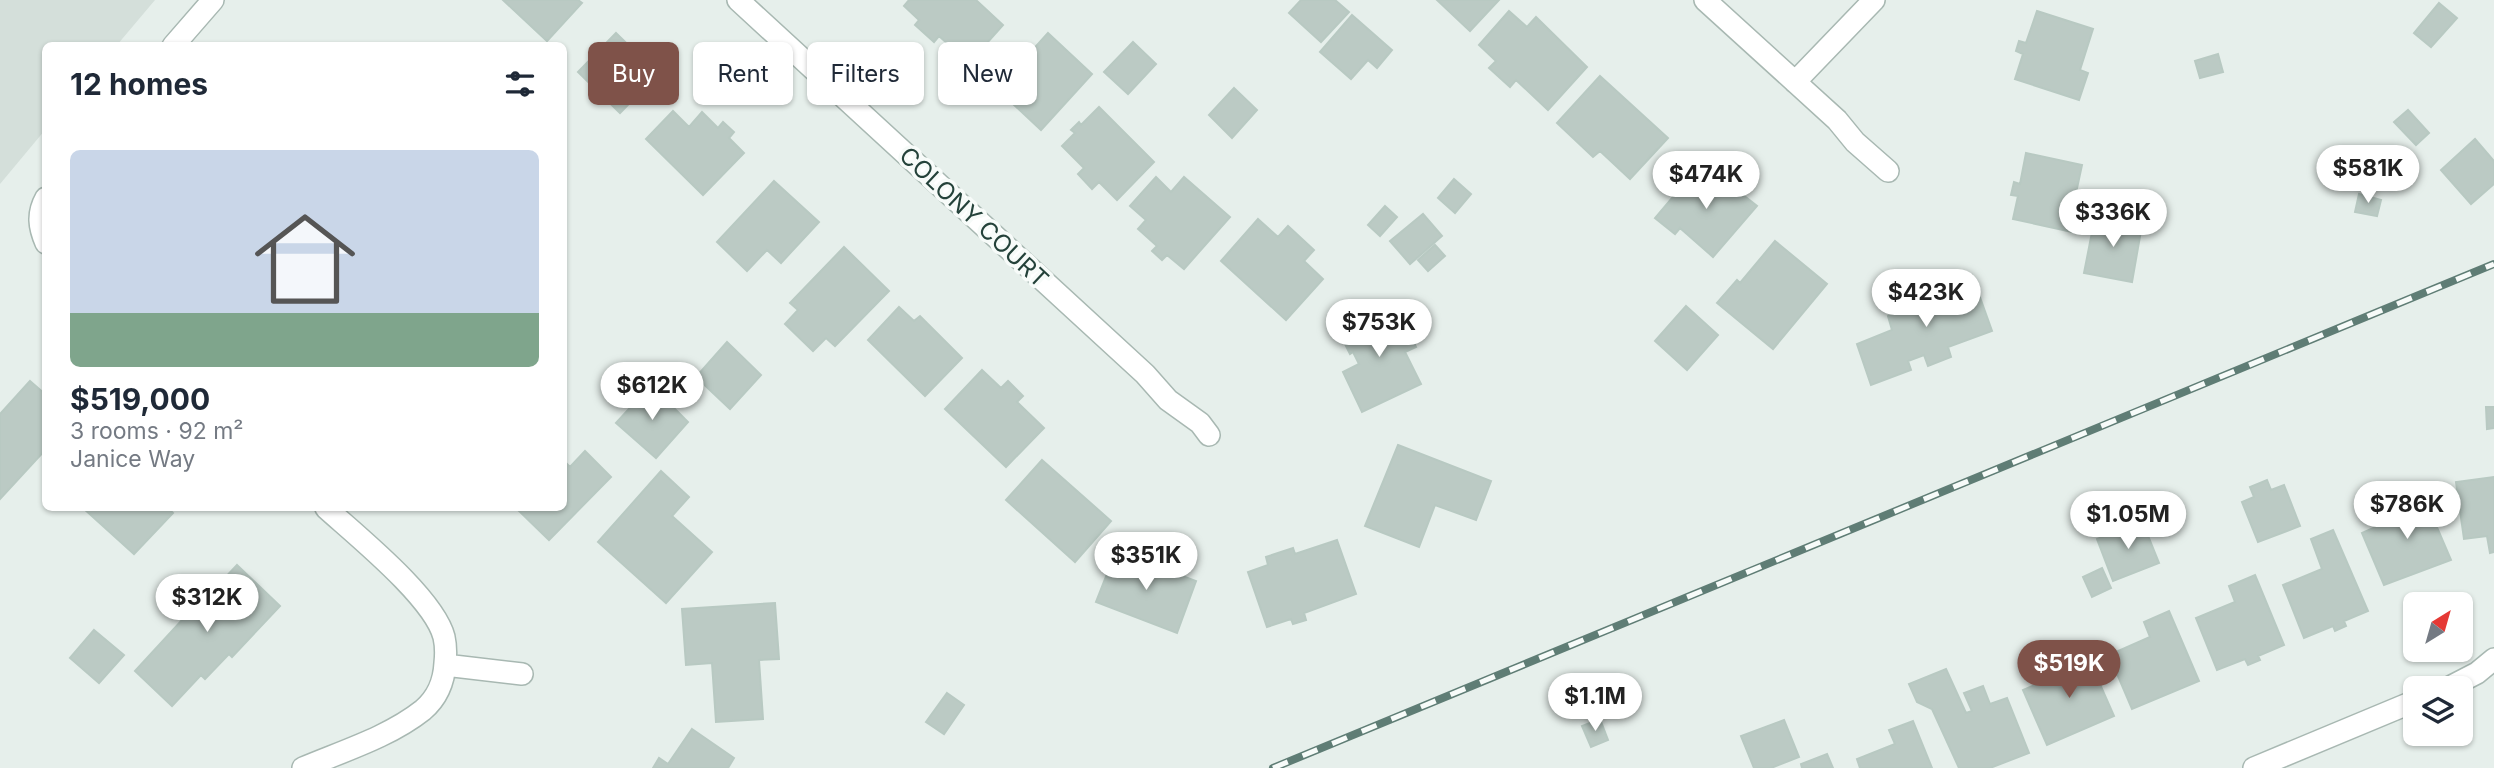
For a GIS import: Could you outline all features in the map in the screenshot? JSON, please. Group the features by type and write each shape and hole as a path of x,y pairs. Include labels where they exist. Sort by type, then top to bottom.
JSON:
{"street":[{"path":"176,42 212,0"},
{"name":"COLONY COURT","path":"738,0 1145,374 1168,400 1200,423 1209,435"},
{"path":"1705,0 1837,120 1854,142 1888,171"},
{"path":"1795,82 1874,0"},
{"path":"42,205 39,228 42,234"},
{"path":"303,768 398,727 424,709 440,691 445,664 444,634 429,608 407,582 329,511"},
{"path":"2471,676 2494,659"},
{"path":"445,664 522,674"},
{"path":"2254,768 2403,706"}],"shaded area":[{"path":"0,0 155,0 120,42 42,42 42,134 0,184"}],"building":[{"path":"503,0 578,0 582,3 547,41"},
{"path":"909,0 976,0 1003,25 988,42 946,42 939,36 934,42 915,25 919,20 904,6"},
{"path":"1301,0 1335,0 1349,12 1321,42 1289,13"},
{"path":"1437,0 1499,0 1470,31"},
{"path":"2439,3 2457,18 2431,47 2414,33"},
{"path":"1509,11 1527,27 1536,17 1587,67 1548,110 1516,80 1510,87 1489,68 1496,61 1479,45"},
{"path":"2037,11 2093,29 2080,70 2088,73 2079,100 2015,79 2023,54 2016,51 2019,41 2026,43"},
{"path":"1352,15 1392,50 1377,68 1368,60 1351,79 1320,52"},
{"path":"616,33 625,42 607,42"},
{"path":"1048,33 1092,74 1041,130 1014,105 1037,105 1037,45"},
{"path":"1133,42 1156,64 1128,94 1104,72"},
{"path":"2218,54 2223,72 2200,78 2195,61"},
{"path":"588,62 588,82 578,72"},
{"path":"1600,76 1668,138 1630,179 1600,151 1593,157 1557,123"},
{"path":"1234,88 1257,110 1232,138 1209,115"},
{"path":"612,105 628,105 620,113"},
{"path":"1099,107 1154,162 1117,200 1099,182 1092,189 1078,174 1084,168 1062,146 1075,133 1071,130 1079,122 1081,125"},
{"path":"2408,110 2429,133 2416,145 2394,122"},
{"path":"673,111 689,127 702,112 718,128 723,122 734,132 729,138 744,153 703,195 646,139"},
{"path":"2475,139 2494,161 2494,184 2471,204 2441,170"},
{"path":"2026,153 2082,165 2076,193 2085,195 2077,233 2013,219 2018,196 2011,195 2014,182 2020,184"},
{"path":"1700,165 1731,192 1734,188 1757,206 1713,257 1680,228 1675,234 1655,218"},
{"path":"1156,177 1171,192 1184,177 1230,217 1184,269 1167,255 1162,260 1152,251 1157,246 1138,229 1146,220 1130,206"},
{"path":"1454,179 1471,194 1455,213 1438,198"},
{"path":"774,181 819,222 781,263 767,250 747,271 717,242"},
{"path":"2359,194 2381,200 2377,216 2355,212"},
{"path":"1385,206 1397,217 1380,236 1368,225"},
{"path":"1423,214 1442,236 1410,264 1390,241"},
{"path":"2095,217 2142,225 2132,282 2084,273"},
{"path":"1258,219 1278,237 1288,226 1314,250 1304,261 1323,279 1286,320 1221,261"},
{"path":"1775,241 1827,284 1773,349 1717,303 1737,280 1740,283"},
{"path":"1435,245 1445,256 1428,271 1418,260"},
{"path":"844,247 889,291 835,346 826,338 813,351 785,324 798,310 790,303"},
{"path":"1972,275 1992,331 1948,347 1951,357 1928,366 1924,355 1908,361 1911,370 1871,385 1857,344 1892,330 1888,316 1906,309 1903,301 1927,292 1925,286 1940,280 1942,286"},
{"path":"1383,306 1393,326 1404,321 1416,347 1405,352 1421,384 1362,412 1343,372 1359,364 1353,352 1350,354 1337,328"},
{"path":"1686,306 1718,335 1687,370 1655,341"},
{"path":"899,307 914,321 920,316 962,358 925,396 868,340"},
{"path":"727,342 761,375 730,409 696,377"},
{"path":"982,370 1001,388 1008,381 1023,396 1017,402 1044,428 1006,467 945,409"},
{"path":"30,381 42,392 42,453 0,499 0,414"},
{"path":"651,385 688,422 656,458 616,423"},
{"path":"2486,407 2494,407 2494,428 2487,429"},
{"path":"1398,445 1491,481 1476,520 1435,505 1419,547 1365,526"},
{"path":"585,451 611,477 549,540 519,511 567,511 567,464 570,467"},
{"path":"1042,460 1111,521 1075,562 1006,500"},
{"path":"661,471 689,497 672,516 712,552 666,603 598,542"},
{"path":"2494,477 2494,552 2490,553 2487,536 2464,539 2456,482"},
{"path":"2267,480 2271,490 2284,485 2300,526 2258,542 2242,502 2254,497 2250,487"},
{"path":"2421,490 2451,560 2384,585 2362,533 2400,516 2394,501"},
{"path":"86,511 171,511 173,513 134,554"},
{"path":"2142,521 2159,563 2113,581 2097,539"},
{"path":"2333,530 2368,611 2344,621 2346,626 2335,631 2333,626 2304,638 2283,585 2322,569 2311,539"},
{"path":"1337,540 1356,594 1304,613 1306,620 1293,624 1291,619 1267,627 1248,572 1268,565 1266,557 1293,548 1295,554"},
{"path":"1116,551 1196,581 1177,633 1096,602"},
{"path":"237,565 280,606 232,657 229,654 205,679 201,675 172,706 135,671 183,619 173,610 195,587 206,598"},
{"path":"2102,568 2111,588 2092,597 2083,577"},
{"path":"2255,575 2284,645 2258,656 2260,660 2248,665 2245,659 2217,670 2196,618 2235,602 2229,586"},
{"path":"775,603 779,659 759,660 763,719 716,722 712,663 686,665 682,609"},
{"path":"2169,611 2199,681 2132,709 2109,655 2150,637 2144,622"},
{"path":"94,630 124,655 99,683 70,658"},
{"path":"2084,648 2114,716 2047,745 2023,690 2065,672 2059,659"},
{"path":"1946,669 1966,713 1972,711 1964,693 1983,686 1990,704 2007,698 2029,753 1990,768 1959,768 1932,709 1917,702 1909,684"},
{"path":"947,693 964,705 944,734 926,722"},
{"path":"1600,719 1608,740 1591,747 1582,726"},
{"path":"1784,720 1799,757 1771,768 1754,768 1741,736"},
{"path":"1913,721 1932,768 1860,768 1857,759 1895,744 1889,730"},
{"path":"692,729 734,758 728,768 653,768 659,758 668,764"},
{"path":"1827,754 1833,768 1802,768 1801,764"}],"railway":[{"path":"1273,768 2494,264"}]}
